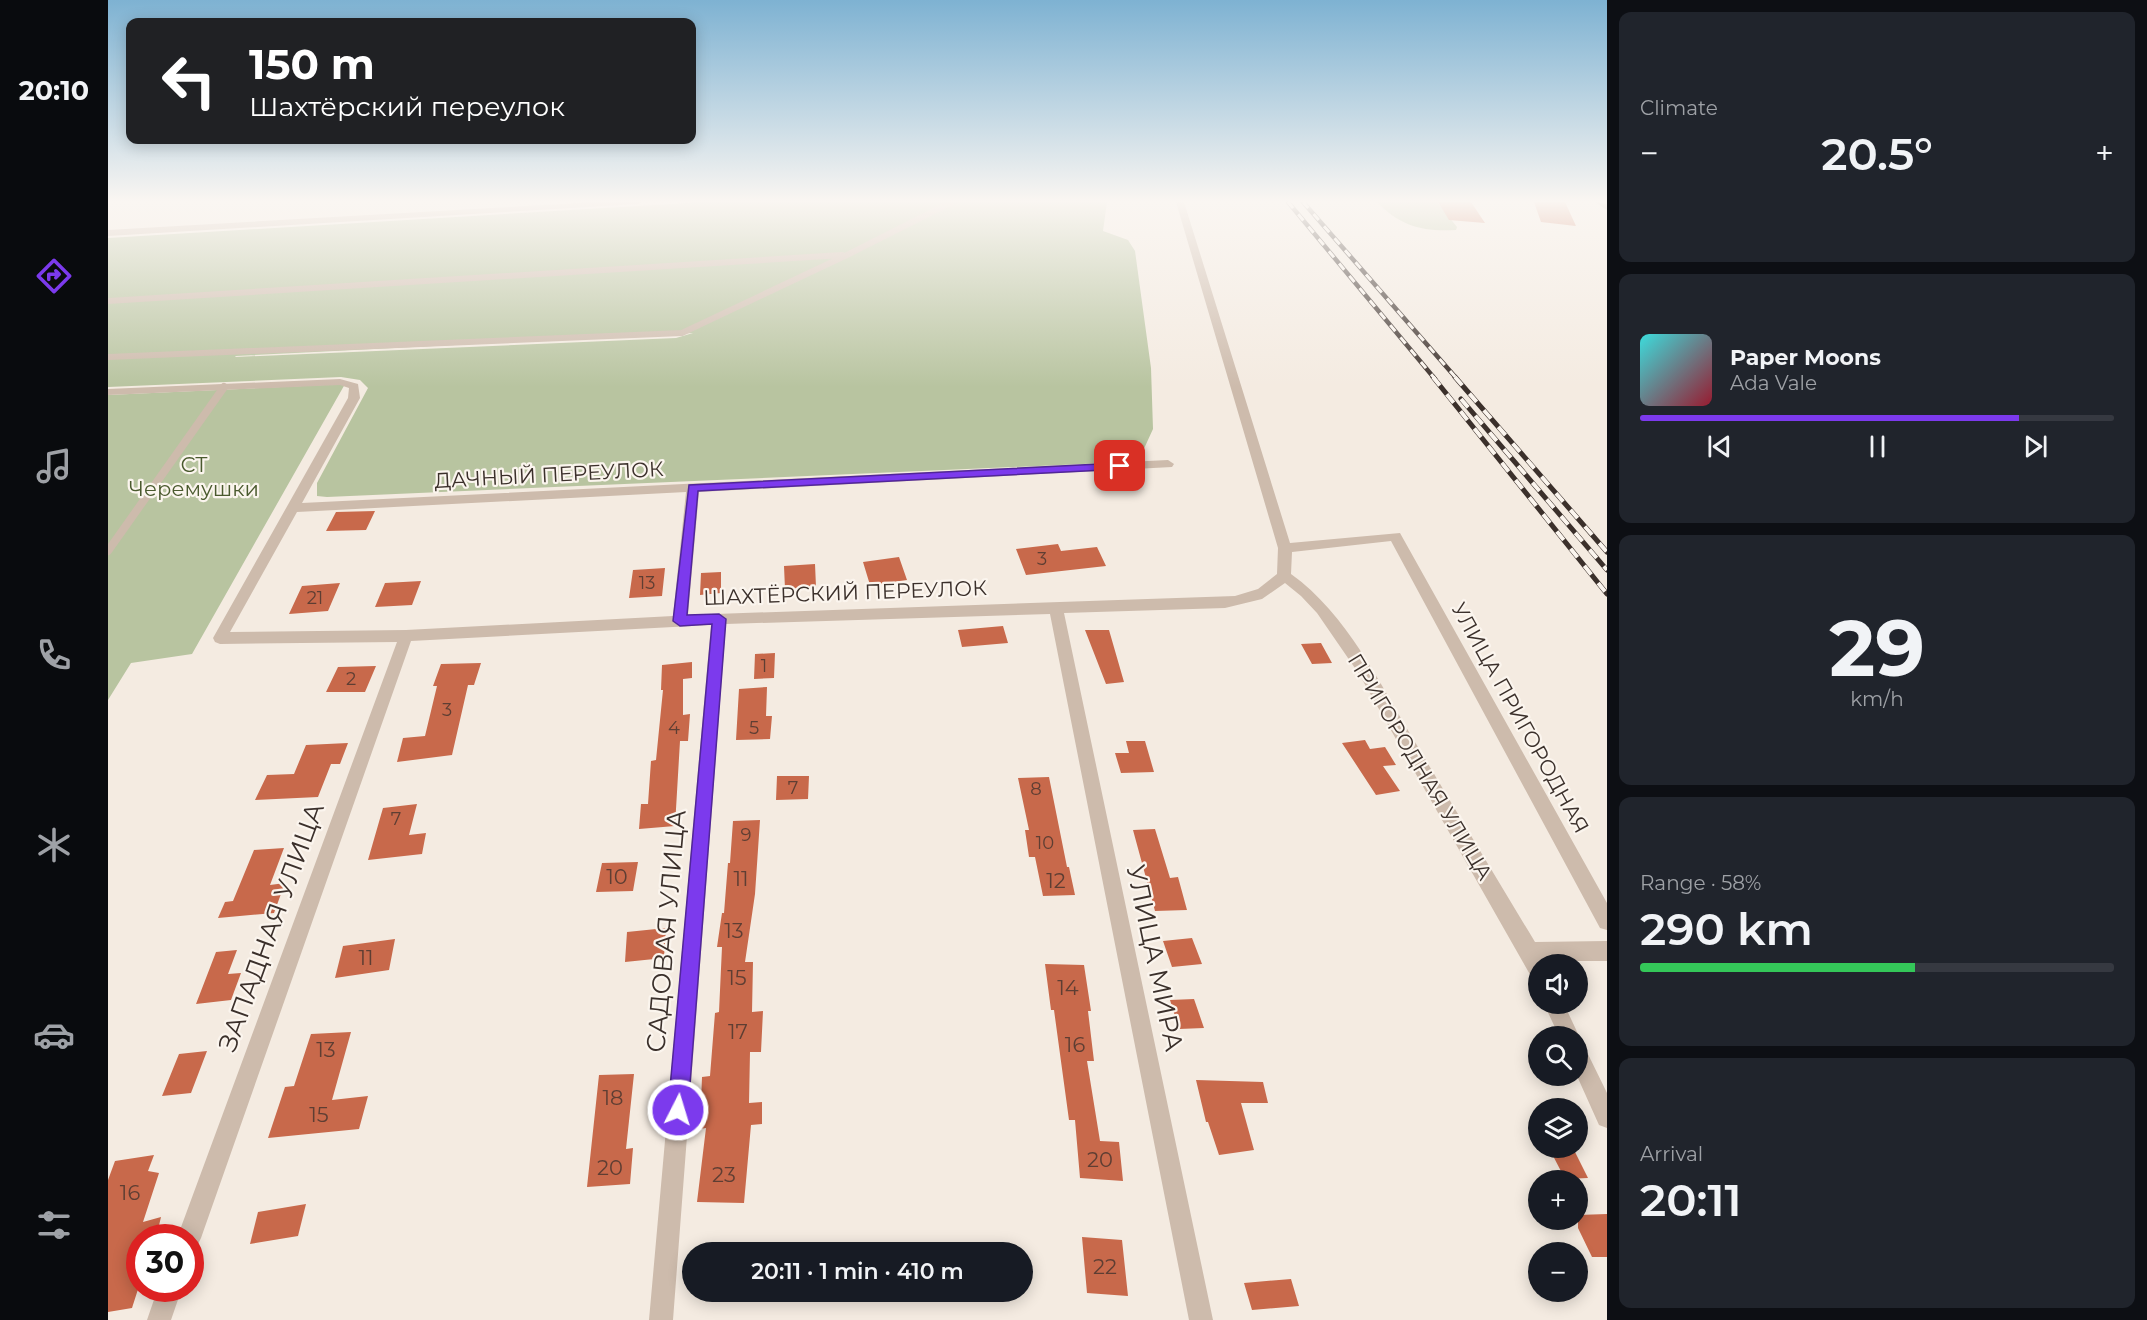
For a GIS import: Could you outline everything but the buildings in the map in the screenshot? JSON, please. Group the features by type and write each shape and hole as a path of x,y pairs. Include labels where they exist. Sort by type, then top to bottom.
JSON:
{"street":[{"path":"1199,264 1285,548 1284,576"},
{"path":"108,392 340,382 354,386 354,398 292,508"},
{"name":"ДАЧНЫЙ ПЕРЕУЛОК","path":"292,508 1168,464"},
{"path":"680,621 693,488"},
{"name":"ШАХТЁРСКИЙ ПЕРЕУЛОК","path":"292,508 220,638 406,636 719,619 1225,603 1250,599 1267,593 1284,576"},
{"name":"УЛИЦА ПРИГОРОДНАЯ","path":"1285,548 1395,536 1607,921"},
{"name":"ПРИГОРОДНАЯ УЛИЦА","path":"1284,576 1306,592 1322,609 1364,670 1530,952"},
{"name":"УЛИЦА МИРА","path":"1056,607 1201,1320"},
{"name":"САДОВАЯ УЛИЦА","path":"661,1320 719,619"},
{"name":"ЗАПАДНАЯ УЛИЦА","path":"194,1224 406,636"},
{"path":"1530,952 1607,951"},
{"path":"1588,1076 1607,1117"},
{"path":"159,1320 165,1302"}],"lane":[{"path":"108,302 701,264"},
{"path":"108,357 682,333 829,264"},
{"path":"108,551 224,387"}],"green space":[{"path":"108,264 1137,264 1151,368 1153,429 1142,453 1136,460 1128,462 327,497 317,496 317,483 368,388 360,380 341,377 108,387","holes":["693,333 676,338 236,356"]},
{"name":"СТ Черемушки","path":"345,384 192,654 131,663 108,700 108,395"}],"railway":[{"path":"1339,264 1435,379"},
{"path":"1357,264 1457,379"},
{"path":"1433,377 1607,594"},
{"path":"1455,377 1607,552"},
{"path":"1461,399 1607,570"}],"route":[{"path":"678,1110 719,619 680,621 693,488 1120,466"}]}
